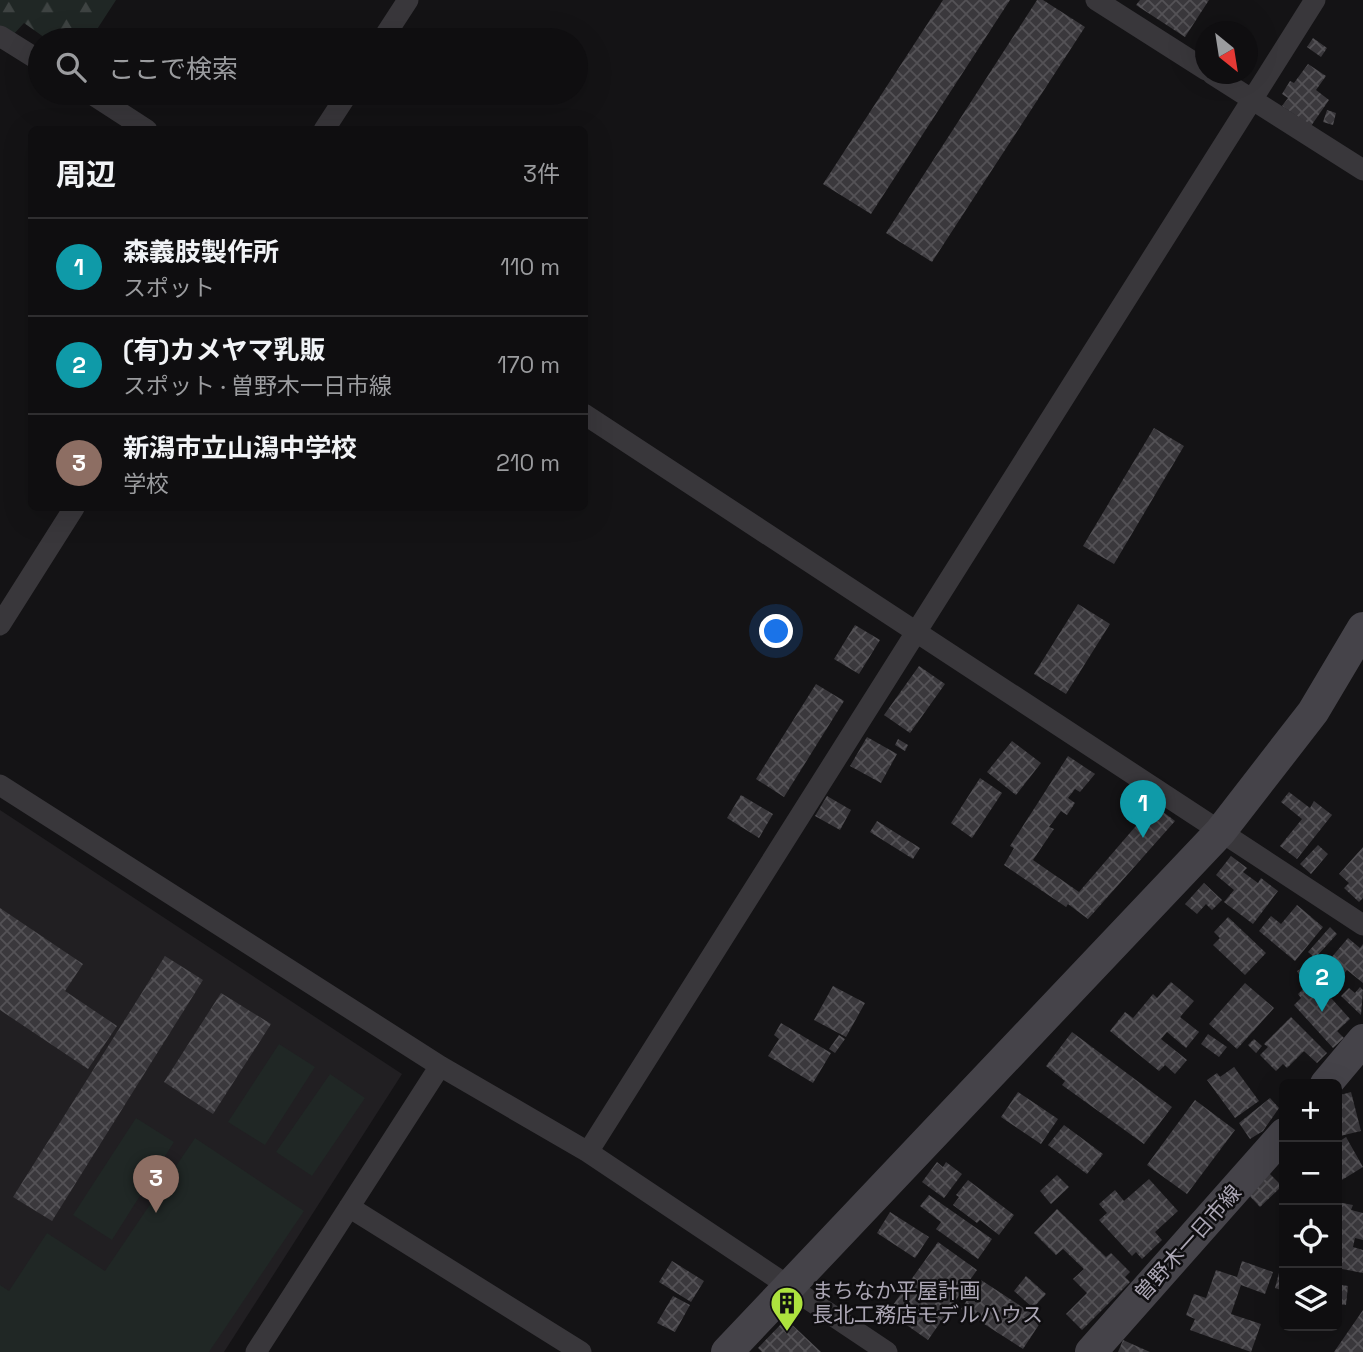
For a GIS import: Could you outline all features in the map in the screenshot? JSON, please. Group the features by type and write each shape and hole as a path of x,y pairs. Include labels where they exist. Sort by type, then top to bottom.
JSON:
{"street":[{"path":"390,28 408,0"},
{"path":"1096,0 1195,63"},
{"path":"588,1152 1315,0"},
{"path":"0,36 28,54"},
{"path":"1228,84 1363,170"},
{"path":"109,105 142,126"},
{"path":"327,126 340,105"},
{"path":"588,417 1363,925"},
{"path":"0,625 72,511"},
{"path":"727,1352 1220,832 1313,712 1363,628"},
{"path":"0,785 440,1066 588,1152 887,1352"},
{"path":"1330,1079 1363,1040"},
{"path":"256,1352 440,1066"},
{"name":"曽野木一日市線","path":"1091,1352 1279,1141"},
{"path":"349,1207 581,1352"}],"shaded area":[{"path":"0,810 402,1074 224,1352 0,1352"}],"green space":[{"path":"0,0 116,0 98,28 31,28 24,23 0,49"},
{"path":"279,1044 315,1067 265,1145 228,1122"},
{"path":"330,1074 365,1098 312,1176 276,1152"},
{"path":"136,1118 174,1142 112,1240 73,1215"},
{"path":"195,1138 304,1211 209,1352 0,1352 0,1285 9,1291 47,1233 105,1271"}],"building":[{"path":"943,0 1010,0 871,214 823,184"},
{"path":"1037,0 1043,0 1085,27 932,262 886,233"},
{"path":"1140,0 1209,0 1185,37 1136,5"},
{"path":"1313,38 1327,48 1321,57 1307,47"},
{"path":"1308,64 1326,76 1316,90 1329,100 1311,126 1282,106 1288,98 1282,94 1290,81 1294,83"},
{"path":"1327,110 1336,113 1333,125 1323,122"},
{"path":"1154,428 1184,446 1114,564 1083,546"},
{"path":"1078,604 1110,624 1066,694 1034,674"},
{"path":"855,625 880,640 859,674 834,659"},
{"path":"919,666 945,684 910,733 884,715"},
{"path":"816,684 844,701 784,797 756,779"},
{"path":"867,737 897,754 881,783 850,766"},
{"path":"898,739 908,745 905,751 895,745"},
{"path":"1012,741 1041,763 1016,795 987,772"},
{"path":"1068,756 1095,774 1080,792 1075,789 1068,798 1075,803 1067,815 1061,811 1049,827 1054,829 1033,860 1079,892 1154,805 1175,821 1088,919 1004,865 1014,848 1010,846"},
{"path":"980,778 1002,793 972,838 951,823"},
{"path":"1289,792 1310,808 1314,801 1332,815 1297,859 1280,846 1302,819 1281,802"},
{"path":"741,795 773,814 759,838 727,818"},
{"path":"827,796 851,810 840,830 815,816"},
{"path":"877,821 920,848 913,859 870,832"},
{"path":"1318,845 1328,854 1311,874 1300,864"},
{"path":"1363,847 1363,898 1359,902 1344,888 1349,883 1339,874"},
{"path":"1231,856 1247,868 1243,872 1258,883 1261,878 1278,891 1253,924 1224,902 1234,890 1216,875"},
{"path":"1204,883 1222,900 1212,910 1206,904 1197,914 1185,904"},
{"path":"1297,905 1323,927 1295,961 1259,931 1271,916 1281,924"},
{"path":"0,908 83,964 65,991 117,1026 88,1069 0,1010"},
{"path":"1228,917 1266,953 1245,975 1213,945 1220,938 1214,932"},
{"path":"1330,927 1337,934 1315,958 1308,952"},
{"path":"1348,938 1360,948 1363,944 1363,983 1347,970 1334,985 1319,972"},
{"path":"165,956 203,980 52,1221 13,1197"},
{"path":"1309,964 1314,973 1302,980 1297,971"},
{"path":"1314,979 1350,1019 1337,1031 1344,1038 1333,1048 1294,1005 1301,998 1298,994"},
{"path":"1171,982 1194,1001 1180,1017 1199,1032 1186,1048 1167,1032 1161,1039 1187,1060 1175,1074 1165,1065 1159,1071 1110,1031 1125,1012 1133,1018 1153,994 1157,998"},
{"path":"1245,983 1274,1008 1237,1049 1209,1024"},
{"path":"833,986 865,1003 846,1037 814,1020"},
{"path":"1360,987 1363,990 1361,1015 1341,996 1349,988 1355,993"},
{"path":"221,993 271,1024 213,1114 164,1082"},
{"path":"1291,1017 1327,1053 1317,1063 1304,1051 1287,1068 1283,1064 1276,1071 1260,1055 1268,1047 1264,1044"},
{"path":"781,1023 831,1053 813,1083 768,1056 779,1039 774,1035"},
{"path":"1072,1032 1172,1107 1144,1144 1062,1085 1065,1081 1046,1066"},
{"path":"1208,1034 1227,1047 1219,1057 1201,1044"},
{"path":"839,1035 845,1039 835,1053 829,1049"},
{"path":"1254,1039 1262,1046 1256,1053 1248,1045"},
{"path":"1234,1067 1259,1101 1235,1118 1207,1080 1217,1073 1220,1077"},
{"path":"1018,1092 1058,1119 1041,1144 1001,1117"},
{"path":"1351,1092 1361,1131 1342,1136 1342,1095"},
{"path":"1270,1098 1279,1108 1263,1131 1250,1139 1239,1123"},
{"path":"1195,1100 1235,1130 1187,1194 1147,1165"},
{"path":"1064,1125 1103,1154 1087,1174 1048,1145"},
{"path":"1346,1137 1363,1167 1342,1180 1342,1142"},
{"path":"937,1162 943,1167 946,1162 962,1174 944,1198 922,1182"},
{"path":"1266,1170 1279,1183 1279,1189 1260,1207 1245,1191"},
{"path":"1057,1175 1069,1187 1051,1204 1040,1191"},
{"path":"1149,1179 1178,1211 1155,1232 1162,1240 1142,1259 1136,1252 1132,1256 1099,1220 1107,1213 1099,1204 1115,1190 1124,1201"},
{"path":"968,1180 1014,1215 999,1235 980,1220 977,1223 953,1205 959,1197 956,1195"},
{"path":"929,1195 992,1239 978,1259 936,1229 941,1222 920,1206"},
{"path":"1342,1203 1353,1205 1351,1210 1363,1213 1363,1240 1355,1238 1353,1247 1363,1250 1363,1273 1342,1269"},
{"path":"1057,1209 1106,1257 1111,1253 1130,1272 1125,1277 1130,1282 1082,1330 1066,1314 1087,1293 1073,1279 1084,1269 1063,1249 1056,1255 1034,1233"},
{"path":"890,1212 929,1237 915,1258 877,1233"},
{"path":"938,1242 977,1270 928,1340 888,1312"},
{"path":"672,1261 704,1281 691,1302 659,1282"},
{"path":"1242,1261 1273,1272 1265,1294 1241,1285 1231,1314 1261,1324 1251,1352 1190,1330 1195,1319 1186,1315 1194,1294 1206,1298 1216,1270 1237,1277"},
{"path":"1279,1273 1279,1289 1275,1288"},
{"path":"1026,1276 1046,1294 1033,1308 1014,1291"},
{"path":"981,1280 1042,1320 1023,1349 961,1309"},
{"path":"1342,1285 1348,1286 1346,1305 1342,1305"},
{"path":"673,1296 690,1305 675,1332 657,1323"},
{"path":"1363,1310 1363,1352 1334,1352"},
{"name":"まちなか平屋計画 長北工務店モデルハウス","path":"786,1319 821,1352 762,1352 758,1348"},
{"path":"1123,1340 1150,1352 1118,1352"}],"place":[{"name":"森義肢製作所","path":"1143,838"},
{"name":"(有)カメヤマ乳販","path":"1322,1012"},
{"name":"新潟市立山潟中学校","path":"156,1213"},
{"name":"まちなか平屋計画 長北工務店モデルハウス","path":"787,1333"}]}
